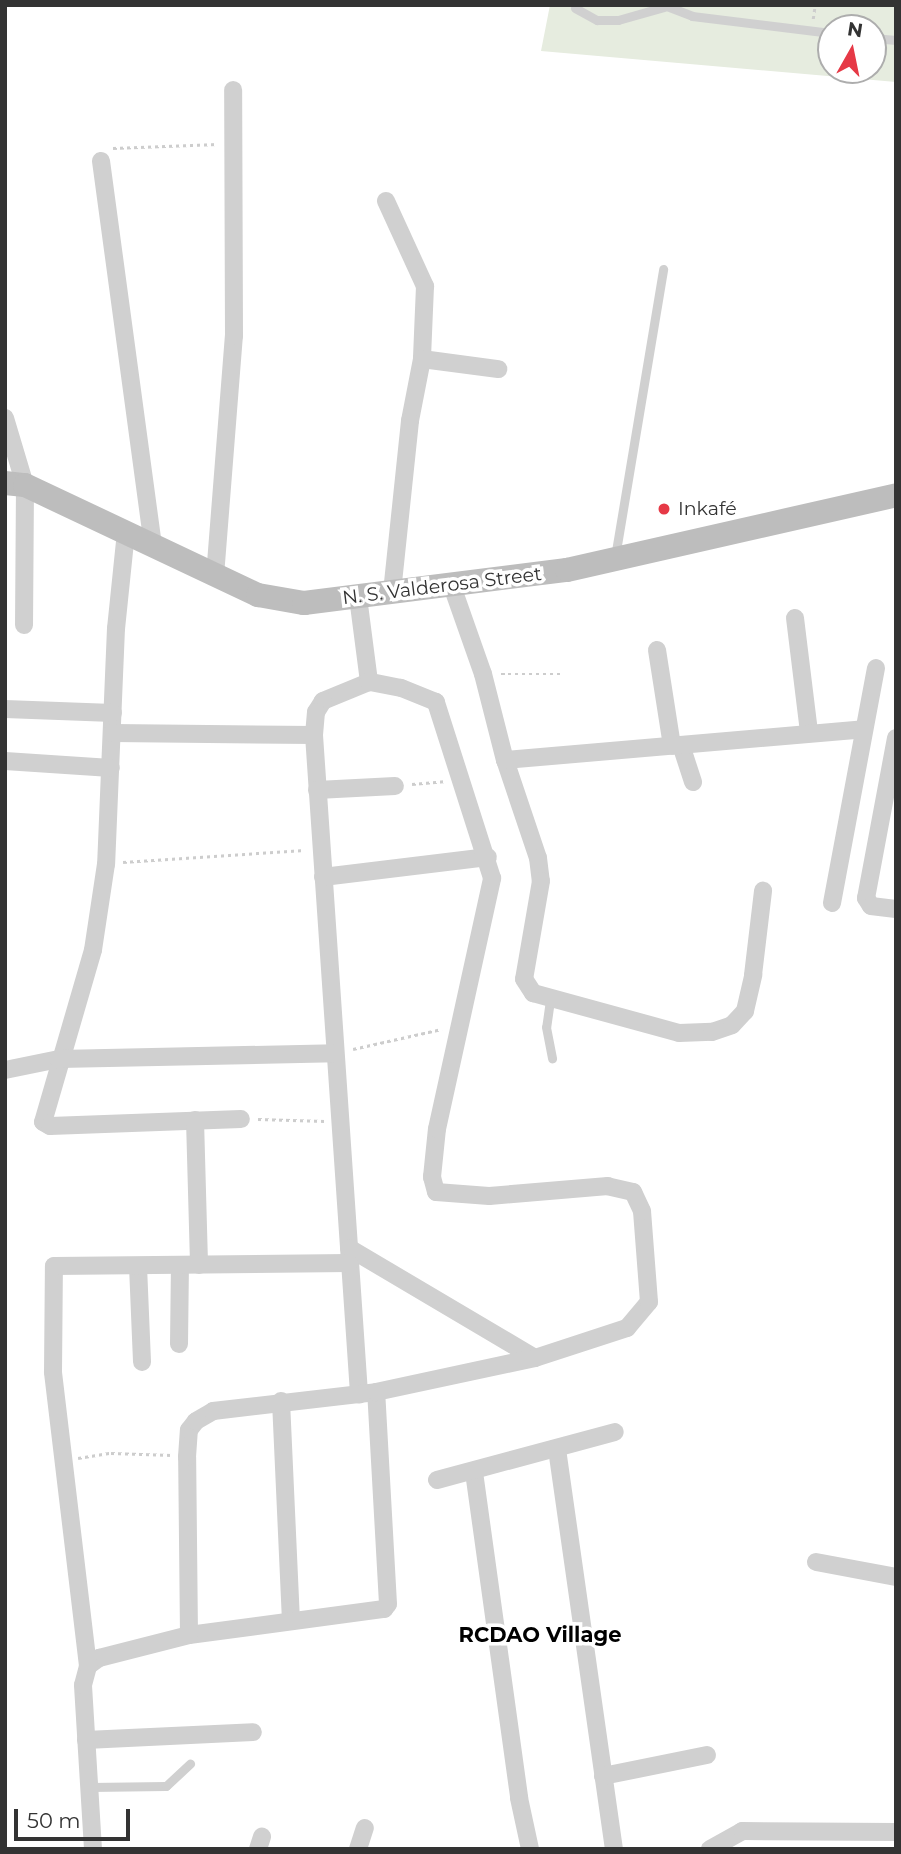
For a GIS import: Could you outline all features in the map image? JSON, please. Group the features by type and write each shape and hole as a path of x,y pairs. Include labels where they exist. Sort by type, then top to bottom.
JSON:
{"main road":[{"name":"N. S. Valderosa Street","path":"15,484 153,544 258,595 304,603 452,586 615,559 896,495"}],"street":[{"path":"215,576 234,336 233,90"},
{"path":"101,161 153,544"},
{"path":"386,201 425,286 422,359 410,421 392,593"},
{"path":"422,359 498,369"},
{"path":"5,418 15,484 23,625"},
{"path":"126,532 106,864 93,950 46,1104 46,1126 241,1119"},
{"path":"452,586 483,674 505,760 541,872 524,979 533,993 550,1000 679,1033 712,1032 732,1025 745,1010 753,975 763,891"},
{"path":"358,597 369,682"},
{"path":"795,618 809,732"},
{"path":"657,650 677,745 693,782"},
{"path":"832,903 876,668"},
{"path":"88,1666 99,1658 189,1635 291,1619 384,1609 388,1604 368,1393 349,1255 314,735 316,712 323,701 369,682 434,699 488,857 491,897 459,1025 437,1129 432,1177 436,1192 489,1196 608,1186 633,1192 642,1211 650,1284 649,1302 638,1320 611,1336 535,1358 368,1393 213,1411 196,1420 189,1430 187,1457 189,1635"},
{"path":"5,709 113,713"},
{"path":"505,760 864,729"},
{"path":"112,733 314,735"},
{"path":"896,738 866,898 872,906 896,909"},
{"path":"5,761 111,768"},
{"path":"317,790 395,786"},
{"path":"323,877 488,857"},
{"path":"5,1070 59,1059 335,1053"},
{"path":"195,1120 200,1265"},
{"path":"93,1849 83,1685 88,1666 53,1372 54,1266 180,1266 349,1255 535,1358"},
{"path":"138,1266 142,1362"},
{"path":"179,1344 180,1266"},
{"path":"281,1401 291,1619"},
{"path":"437,1480 615,1433"},
{"path":"557,1449 614,1849"},
{"path":"474,1472 519,1798 530,1849"},
{"path":"816,1562 896,1577"},
{"path":"86,1740 253,1732"},
{"path":"603,1776 707,1755"},
{"path":"358,1849 365,1828"},
{"path":"710,1849 742,1831 896,1832"}],"lane":[{"path":"575,8 597,20 618,20 664,6 692,16 817,31"},
{"path":"615,559 663,269"},
{"path":"550,1000 546,1027 552,1058"},
{"path":"90,1787 166,1786 190,1764"}],"path":[{"path":"101,161 102,153 118,147 235,143"},
{"path":"483,674 559,674"},
{"path":"395,786 463,779"},
{"path":"106,864 321,849"},
{"path":"335,1053 459,1025"},
{"path":"241,1119 340,1121"},
{"path":"64,1460 123,1453 187,1457"}],"shaded area":[{"path":"550,5 896,5 896,82 887,81 887,14 817,14 817,75 541,51"}],"place":[{"name":"Inkafé","path":"664,509"}],"district":[{"name":"RCDAO Village","path":"540,1635"}]}
